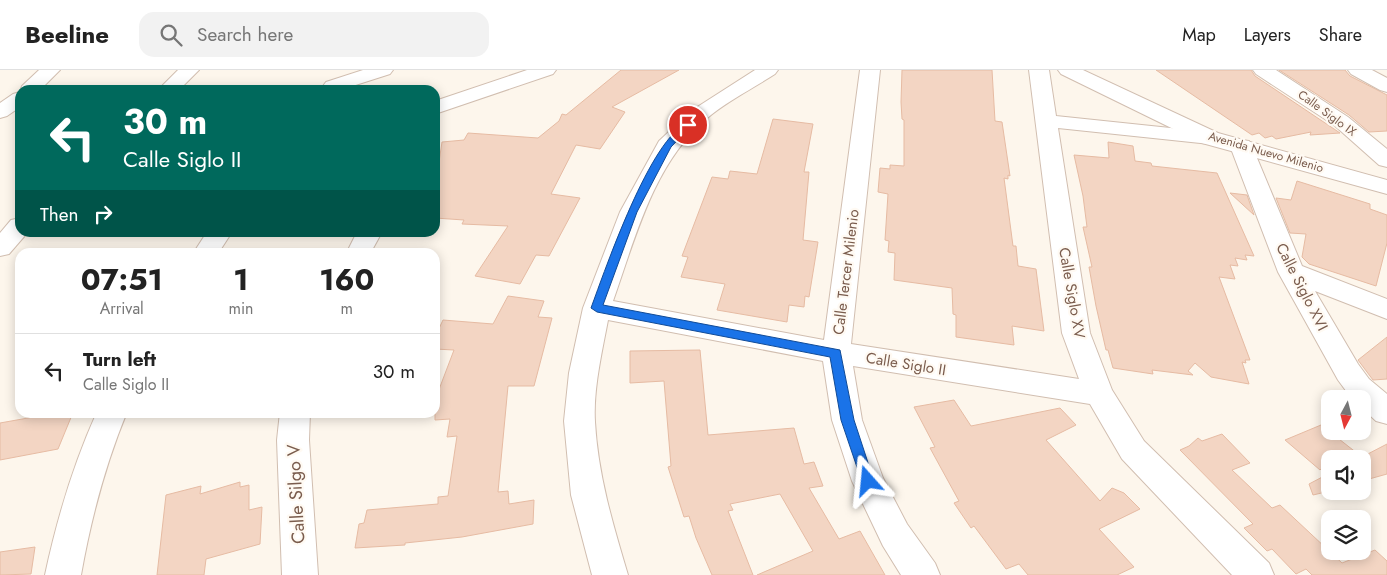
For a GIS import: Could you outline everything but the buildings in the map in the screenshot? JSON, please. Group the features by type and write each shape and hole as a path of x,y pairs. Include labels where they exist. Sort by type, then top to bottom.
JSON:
{"street":[{"path":"34,85 50,70"},
{"path":"173,85 189,70"},
{"path":"334,85 346,70"},
{"path":"340,85 383,70"},
{"path":"440,106 546,70"},
{"path":"610,575 588,495 579,421 584,374 597,308 632,212 667,146 698,115 768,70"},
{"name":"Calle Tercer Milenio","path":"870,70 836,353 847,420 868,481 895,535 922,575"},
{"name":"Calle Siglo XV","path":"1039,70 1076,333 1099,394 1133,450 1256,575"},
{"name":"Avenida Nuevo Milenio","path":"1068,70 1210,138 1387,187"},
{"name":"Calle Siglo IX","path":"1263,70 1341,121 1387,160"},
{"path":"1358,70 1387,86"},
{"path":"0,112 15,102"},
{"path":"1046,121 1210,138"},
{"name":"Calle Siglo XVI","path":"1241,146 1292,272 1348,372 1359,387 1387,412"},
{"path":"0,248 15,232"},
{"path":"209,248 216,237"},
{"path":"361,248 367,237"},
{"path":"1292,272 1387,309"},
{"name":"Calle Siglo II","path":"597,308 836,353 1099,394"},
{"path":"63,575 70,534 98,444 109,418"},
{"name":"Calle Silgo V","path":"295,418 293,440 300,575"}],"route":[{"path":"688,125 667,146 632,212 597,308 836,353 847,420 868,481"}]}
